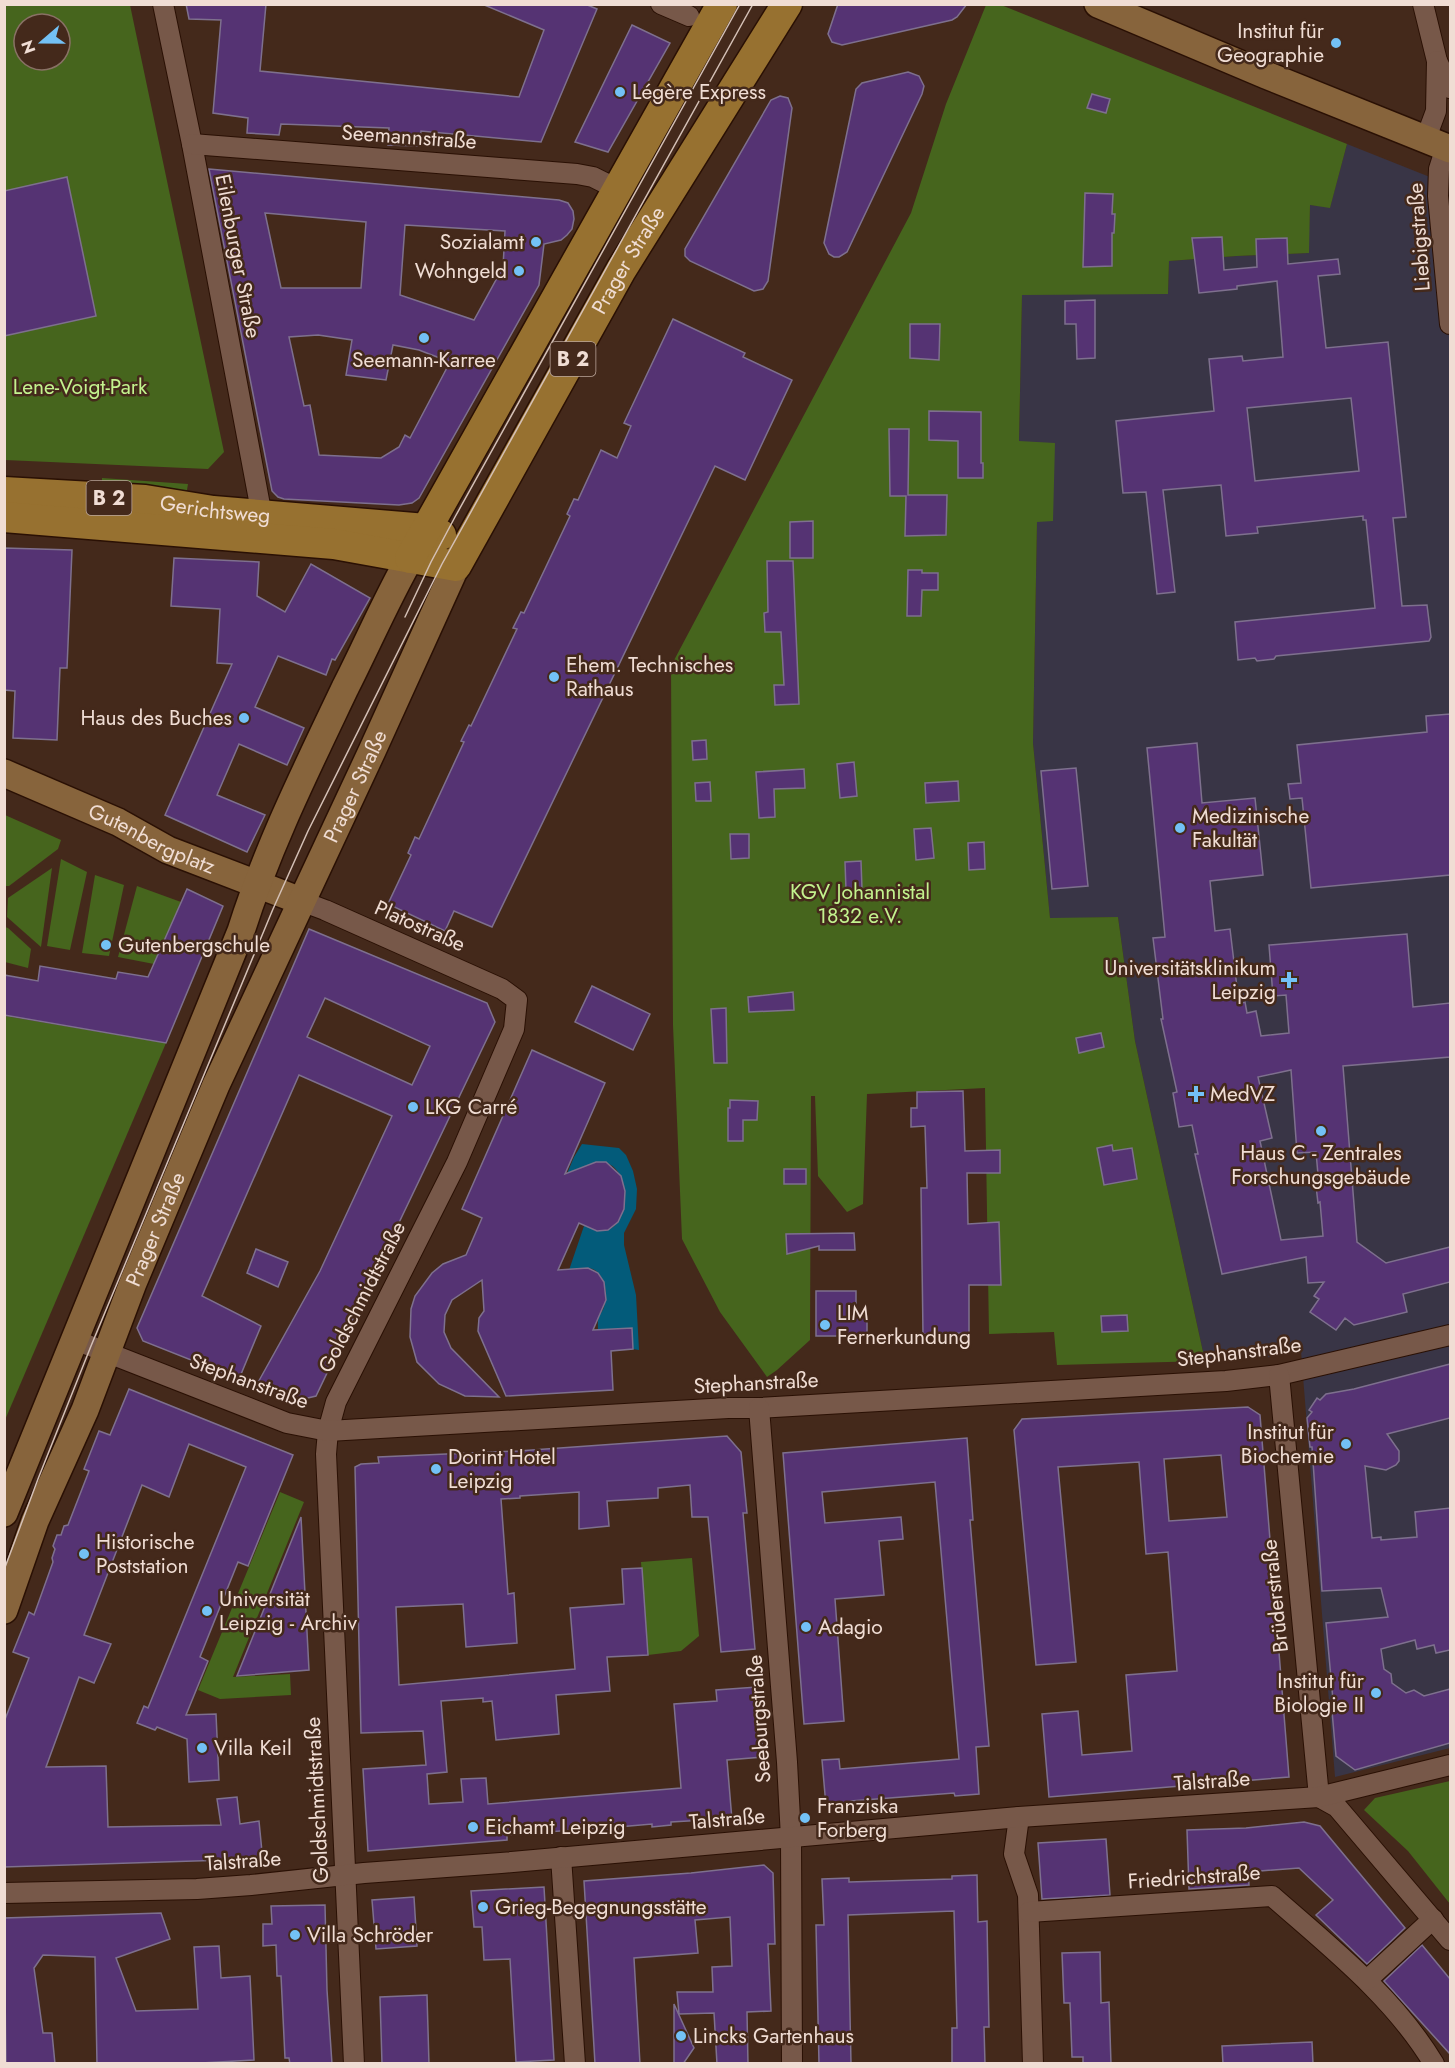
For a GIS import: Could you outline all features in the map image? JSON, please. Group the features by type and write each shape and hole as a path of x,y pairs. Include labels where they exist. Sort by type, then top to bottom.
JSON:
{"main road":[{"name":"Prager Straße","path":"4,1513 237,942 256,884 303,774 393,588 722,4"},
{"name":"Prager Straße","path":"4,1610 35,1521 85,1412 134,1283 216,1085 461,556 621,270 787,4"},
{"path":"1098,4 1441,145"},
{"name":"Gerichtsweg","path":"4,492 146,500 213,511 426,529"},
{"name":"Gerichtsweg","path":"4,518 334,544 410,558"},
{"name":"B 2","path":"426,529 461,556"},
{"name":"B 2","path":"410,558 461,556"},
{"name":"Gutenbergplatz","path":"4,774 118,822 168,850 301,901"}],"street":[{"name":"Eilenburger Straße","path":"163,4 192,144 262,516"},
{"path":"661,4 689,16"},
{"name":"Liebigstraße","path":"1423,4 1437,61 1450,88"},
{"name":"Liebigstraße","path":"1437,61 1436,111 1441,145 1438,196 1450,324"},
{"name":"Seemannstraße","path":"192,144 577,174 593,177 619,190"},
{"name":"Platostraße","path":"301,901 502,989 518,1000"},
{"name":"Goldschmidtstraße","path":"354,2064 327,1478 328,1431 336,1402 456,1162 514,1029 518,1000"},
{"name":"Stephanstraße","path":"75,1340 287,1423 328,1431 1226,1381 1279,1375 1450,1335"},
{"name":"Brüderstraße","path":"1279,1375 1319,1797"},
{"name":"Seeburgstraße","path":"759,1408 791,1838 792,2064"},
{"name":"Talstraße","path":"4,1893 197,1889 1019,1817 1319,1797 1450,1765"},
{"path":"1319,1797 1337,1807 1450,1940"},
{"path":"1019,1817 1014,1854 1028,1895 1033,2064"},
{"path":"561,1857 575,2064"},
{"name":"Friedrichstraße","path":"1029,1912 1272,1896 1367,1980 1421,2043 1434,2064"},
{"path":"1367,1980 1433,1919"}],"shaded area":[{"name":"Universitätsklinikum Leipzig","path":"1347,144 1450,185 1450,1748 1335,1777 1301,1351 1272,1357 1205,1361 1135,1041 1118,917 1050,919 1033,743 1037,521 1053,520 1019,442 1022,294 1168,294 1169,261 1308,253 1310,205 1330,207"}],"green space":[{"name":"Lene-Voigt-Park","path":"5,5 130,5 224,452 208,469 5,460"},
{"name":"KGV Johannistal 1832 e.V.","path":"986,5 1001,5 1347,144 1330,208 1310,205 1309,253 1169,261 1168,294 1022,295 1019,441 1055,443 1053,521 1037,522 1033,743 1050,918 1118,917 1135,1041 1205,1361 1057,1365 1054,1332 989,1334 985,1088 867,1094 863,1204 847,1212 818,1176 815,1096 811,1096 810,1340 767,1377 720,1312 682,1239 673,1025 671,666 911,213 946,104"},
{"path":"102,478 188,484 186,496 102,487"},
{"path":"5,815 61,840 58,849 9,886 5,886"},
{"path":"61,859 87,872 70,950 47,946"},
{"path":"52,868 41,947 7,917 8,898"},
{"path":"95,875 124,885 109,956 82,953"},
{"path":"137,886 181,902 154,964 118,957"},
{"path":"5,927 31,949 28,968 5,962"},
{"path":"4,1016 166,1043 5,1420"},
{"path":"280,1492 304,1502 233,1677 290,1674 291,1695 220,1699 198,1690"},
{"path":"692,1558 699,1636 681,1651 648,1655 641,1562"},
{"path":"1450,1781 1450,1904 1408,1851 1364,1810 1375,1798"}],"water":[{"path":"582,1144 619,1148 626,1155 633,1171 637,1189 636,1209 624,1233 624,1245 636,1295 639,1350 633,1349 632,1328 598,1330 598,1320 604,1307 606,1292 601,1276 597,1272 584,1268 566,1279 585,1223 600,1230 612,1228 620,1219 624,1205 624,1190 620,1176 612,1166 596,1162 566,1176"}],"building":[{"path":"186,4 266,4 260,71 519,97 544,30 482,4 585,4 597,9 541,142 421,131 419,146 388,145 389,128 281,124 279,135 247,133 248,118 213,113 221,20 189,19"},
{"path":"838,4 967,4 952,20 842,45 832,42 828,34"},
{"name":"Légère Express","path":"632,25 670,43 608,152 575,142"},
{"path":"908,72 919,76 924,86 922,94 847,252 834,257 829,254 824,243 856,89 862,83"},
{"path":"1092,94 1110,99 1106,113 1087,108"},
{"path":"780,96 788,98 792,108 768,281 763,289 754,291 690,261 685,256 685,249 771,100"},
{"name":"Seemann-Karree","path":"209,169 559,200 568,203 573,211 572,229 561,240 544,244 539,285 419,498 412,503 399,505 284,499 272,491","holes":["265,213 366,222 361,288 281,288","405,225 505,231 503,267 474,320 400,295","318,335 352,340 346,375 386,380 393,345 419,350 450,362 410,438 405,435 399,447 381,458 319,455 310,405 304,406 289,337"]},
{"path":"67,177 96,316 4,336 4,191"},
{"path":"1085,193 1113,194 1112,214 1115,214 1114,233 1112,233 1112,266 1083,267"},
{"path":"1222,237 1224,270 1257,267 1256,239 1287,238 1288,264 1338,259 1340,274 1318,276 1326,348 1388,342 1406,517 1393,518 1402,606 1427,605 1431,637 1429,641 1276,656 1274,659 1257,661 1255,658 1238,660 1235,622 1375,608 1366,520 1363,520 1363,516 1257,527 1258,533 1226,536 1221,485 1163,490 1175,592 1157,594 1146,492 1123,493 1116,421 1214,411 1209,359 1242,356 1243,361 1283,357 1277,281 1237,286 1237,289 1199,293 1192,238","holes":["1351,398 1359,471 1255,481 1247,408"]},
{"path":"1095,300 1095,358 1077,359 1076,324 1065,324 1065,301"},
{"name":"Ehem. Technisches Rathaus","path":"673,319 745,353 743,357 792,380 745,480 715,466 492,927 454,911 445,931 388,904 411,855 408,853 415,837 419,839 464,742 461,741 469,725 471,726 517,629 513,628 521,612 524,613 570,516 567,514 574,499 578,500 601,450 617,458 631,426 624,423"},
{"path":"910,324 940,324 939,360 910,358"},
{"path":"929,411 981,412 983,478 958,478 958,441 929,440"},
{"path":"889,429 909,429 908,495 947,495 946,535 905,536 906,496 890,496"},
{"path":"813,521 813,558 790,558 790,522"},
{"path":"4,548 72,550 67,668 60,668 57,740 13,738 15,691 4,690"},
{"name":"Haus des Buches","path":"174,558 259,562 257,596 285,612 311,564 370,598 335,660 332,659 326,675 278,656 255,707 304,728 287,765 239,744 217,795 265,815 247,852 165,815 232,664 217,663 220,609 171,606"},
{"path":"767,561 793,561 799,704 775,705 774,685 784,685 781,632 765,632 764,613 768,612"},
{"path":"908,570 938,573 938,590 922,590 921,616 907,616"},
{"path":"1450,714 1450,875 1311,888 1302,798 1290,799 1288,784 1301,783 1297,745 1427,732 1426,716"},
{"path":"706,740 707,759 693,760 692,741"},
{"path":"1197,743 1202,803 1255,798 1263,875 1210,881 1215,931 1230,929 1239,1004 1245,1002 1247,1013 1256,1011 1261,1036 1289,1033 1286,995 1273,996 1269,945 1407,934 1413,1007 1450,1003 1450,1057 1343,1066 1357,1242 1386,1263 1450,1247 1450,1282 1403,1294 1407,1312 1354,1325 1345,1318 1336,1330 1310,1312 1319,1299 1314,1296 1324,1282 1308,1283 1306,1257 1222,1274 1195,1154 1198,1154 1192,1125 1179,1127 1173,1093 1177,1092 1161,1019 1163,1019 1153,938 1165,937 1147,748","holes":["1291,1070 1297,1153 1316,1152 1319,1186 1316,1186 1323,1236 1281,1240 1260,1141 1272,1138 1258,1077"]},
{"path":"854,762 857,796 840,798 837,764"},
{"path":"1076,768 1088,886 1052,889 1041,771"},
{"path":"804,769 805,788 774,789 775,817 759,818 756,772"},
{"path":"958,781 959,801 926,803 925,783"},
{"path":"710,782 711,801 696,801 695,783"},
{"path":"931,828 934,858 916,860 914,829"},
{"path":"730,834 749,834 749,858 731,859"},
{"path":"984,842 985,869 969,870 968,843"},
{"path":"861,861 862,889 846,890 845,862"},
{"path":"187,889 223,906 166,1043 4,1015 4,975 38,981 40,966 116,979 118,972 148,977"},
{"path":"309,929 487,1003 495,1022 316,1396 295,1401 256,1386 320,1271 392,1116 299,1075 202,1296 261,1326 239,1379 143,1341 137,1328","holes":["325,998 430,1046 412,1085 307,1037"]},
{"path":"592,986 650,1014 633,1050 575,1022"},
{"path":"793,992 794,1010 749,1012 748,997"},
{"path":"726,1008 727,1063 714,1063 711,1009"},
{"path":"1101,1033 1104,1047 1079,1053 1076,1038"},
{"path":"532,1050 605,1083 565,1174 596,1162 606,1162 621,1176 625,1191 624,1209 618,1222 608,1230 597,1231 579,1223 558,1270 588,1268 598,1273 604,1282 606,1300 593,1330 632,1328 633,1349 611,1351 613,1390 506,1396 478,1331 479,1318 484,1311 482,1280 452,1300 445,1315 444,1332 451,1348 499,1397 465,1396 439,1384 417,1362 410,1337 411,1309 415,1296 432,1273 443,1264 466,1255 482,1218 462,1209"},
{"path":"963,1091 965,1151 1000,1150 1000,1173 967,1173 968,1224 999,1222 1001,1285 969,1285 969,1333 923,1334 921,1188 927,1188 925,1126 911,1127 911,1108 917,1108 917,1092"},
{"path":"730,1100 758,1101 757,1120 743,1120 743,1141 728,1141"},
{"path":"1112,1145 1113,1151 1132,1148 1137,1179 1104,1185 1097,1148"},
{"path":"784,1169 806,1169 806,1184 784,1184"},
{"path":"854,1233 855,1250 819,1250 819,1246 787,1254 786,1234"},
{"path":"256,1249 288,1262 278,1287 247,1273"},
{"path":"816,1291 856,1291 856,1316 867,1316 867,1336 816,1336"},
{"path":"1127,1315 1128,1331 1102,1332 1101,1316"},
{"path":"1450,1364 1450,1418 1387,1434 1399,1451 1399,1461 1386,1470 1365,1466 1372,1538 1381,1537 1381,1540 1417,1537 1415,1512 1450,1508 1450,1650 1436,1653 1434,1645 1417,1649 1415,1640 1381,1649 1384,1669 1391,1674 1392,1683 1406,1693 1414,1690 1424,1696 1450,1689 1450,1743 1355,1770 1336,1756 1326,1623 1388,1617 1381,1588 1322,1591 1312,1447 1310,1447 1307,1418 1317,1398 1320,1400 1326,1394"},
{"path":"129,1389 293,1455 248,1566 238,1562 200,1657 208,1661 186,1715 216,1714 219,1780 189,1782 187,1739 157,1727 155,1730 137,1723 144,1706 148,1708 246,1467 189,1444 169,1497 142,1485 84,1635 111,1644 94,1683 79,1677 46,1767 106,1766 108,1827 221,1825 217,1799 237,1797 240,1824 259,1821 263,1862 227,1865 226,1860 4,1867 4,1722 29,1658 13,1652 29,1612 34,1615 53,1562 55,1549 53,1546 57,1535 61,1535 64,1526 68,1525 89,1471 84,1469 99,1431 110,1435"},
{"path":"1248,1407 1260,1415 1289,1777 1049,1797 1042,1714 1078,1711 1082,1755 1132,1751 1126,1675 1177,1671 1168,1552 1146,1554 1139,1462 1058,1467 1076,1662 1036,1665 1014,1430 1022,1419","holes":["1221,1455 1227,1517 1169,1521 1164,1459"]},
{"path":"727,1436 741,1452 747,1513 743,1513 755,1649 721,1652 708,1517 692,1517 690,1485 658,1488 658,1498 607,1501 609,1526 579,1529 579,1492 501,1499 508,1594 514,1593 517,1643 466,1647 463,1604 396,1607 399,1685 575,1669 570,1608 624,1604 622,1569 642,1568 648,1655 607,1657 610,1691 556,1695 559,1734 496,1740 492,1701 483,1702 483,1698 441,1701 447,1772 427,1774 429,1804 463,1802 461,1779 486,1778 488,1804 681,1788 674,1704 717,1701 716,1690 757,1687 763,1757 727,1760 732,1820 671,1822 671,1825 652,1827 652,1824 599,1831 599,1828 507,1835 507,1840 368,1851 363,1769 426,1765 423,1731 361,1733 355,1467 361,1464 379,1463 378,1457 518,1451"},
{"path":"967,1438 973,1520 970,1520 989,1746 976,1747 979,1794 955,1796 954,1793 851,1801 851,1804 826,1806 822,1760 839,1759 840,1769 959,1759 935,1482 822,1492 825,1523 901,1517 903,1539 879,1541 884,1595 835,1599 844,1721 804,1724 783,1453"},
{"path":"301,1517 309,1670 237,1676"},
{"path":"1304,1822 1320,1826 1405,1928 1367,1964 1316,1915 1333,1900 1299,1868 1248,1872 1249,1885 1189,1889 1187,1830 1246,1828"},
{"path":"1106,1839 1110,1895 1042,1899 1038,1843"},
{"path":"764,1865 773,1873 775,1944 768,1944 771,2011 747,2012 748,2064 717,2064 714,2013 679,2014 677,1992 713,1992 712,1967 732,1966 730,1917 695,1920 698,1953 634,1958 640,2064 595,2064 584,1881"},
{"path":"977,1875 978,1922 987,1921 989,2027 984,2027 985,2064 952,2064 952,2028 957,2028 954,1911 848,1915 851,2064 819,2064 816,1925 824,1925 822,1879 849,1878 849,1882 952,1879 952,1876"},
{"path":"544,1887 554,2060 516,2062 510,1959 484,1960 482,1927 474,1927 471,1891"},
{"path":"414,1897 417,1946 376,1949 372,1900"},
{"path":"325,1905 332,2064 290,2064 289,2058 285,2058 281,1976 277,1976 276,1945 263,1946 263,1924 272,1924 271,1906"},
{"path":"161,1913 170,1939 116,1958 136,2011 198,2009 194,1947 219,1946 221,1978 250,1976 254,2060 183,2064 97,2064 95,1957 43,1955 34,1968 43,2033 52,2033 55,2064 6,2064 4,1918"},
{"path":"1422,1945 1450,1979 1450,2054 1384,1981"},
{"path":"1100,1952 1101,2003 1109,2002 1111,2064 1083,2064 1083,2057 1072,2057 1070,2003 1064,2003 1062,1953"},
{"path":"427,1995 429,2064 382,2064 380,1997"},
{"name":"Lincks Gartenhaus","path":"674,2004 694,2048 683,2064 674,2064"},
{"path":"1312,2042 1313,2064 1223,2064 1222,2046"}],"tram line":[{"path":"405,617 455,517 740,4"},
{"path":"4,1570 91,1346 273,909 308,831 442,564 753,4"}],"place":[{"name":"Institut für Geographie","path":"1336,43"},
{"name":"Légère Express","path":"620,92"},
{"name":"Sozialamt","path":"536,242"},
{"name":"Wohngeld","path":"519,271"},
{"name":"Seemann-Karree","path":"424,338"},
{"name":"Ehem. Technisches Rathaus","path":"554,677"},
{"name":"Haus des Buches","path":"244,718"},
{"name":"Medizinische Fakultät","path":"1180,828"},
{"name":"Gutenbergschule","path":"106,945"},
{"name":"Universitätsklinikum Leipzig","path":"1289,980"},
{"name":"MedVZ","path":"1196,1094"},
{"name":"LKG Carré","path":"413,1107"},
{"name":"Haus C - Zentrales Forschungsgebäude","path":"1321,1131"},
{"name":"LIM Fernerkundung","path":"825,1325"},
{"name":"Institut für Biochemie","path":"1346,1444"},
{"name":"Dorint Hotel Leipzig","path":"436,1469"},
{"name":"Historische Poststation","path":"84,1554"},
{"name":"Universität Leipzig - Archiv","path":"207,1611"},
{"name":"Adagio","path":"806,1627"},
{"name":"Institut für Biologie II","path":"1376,1693"},
{"name":"Villa Keil","path":"202,1748"},
{"name":"Franziska Forberg","path":"805,1818"},
{"name":"Eichamt Leipzig","path":"473,1827"},
{"name":"Grieg-Begegnungsstätte","path":"483,1907"},
{"name":"Villa Schröder","path":"295,1935"},
{"name":"Lincks Gartenhaus","path":"681,2036"}]}
